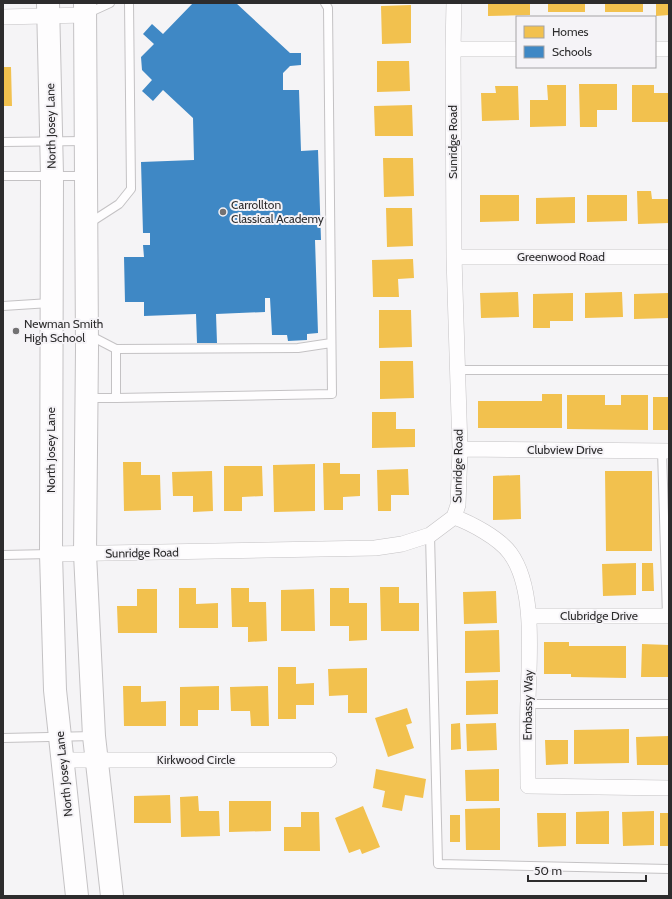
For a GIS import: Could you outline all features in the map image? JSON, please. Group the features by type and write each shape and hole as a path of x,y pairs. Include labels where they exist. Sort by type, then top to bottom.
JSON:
{"main road":[{"path":"85,9 87,334 85,554 94,736 112,896"},
{"name":"North Josey Lane","path":"48,10 52,175 51,554 55,690 77,896"}],"street":[{"name":"Sunridge Road","path":"51,554 375,548 402,544 430,536 454,517 458,505 460,449 454,257 454,3"},
{"path":"3,17 48,10 85,9"},
{"path":"453,49 516,49"},
{"path":"656,50 669,50"},
{"name":"Greenwood Road","path":"454,257 669,257"},
{"name":"Clubview Drive","path":"460,449 665,451"},
{"name":"Embassy Way","path":"454,517 466,521 491,536 509,552 518,568 523,584 529,616 528,786 669,788"},
{"name":"Clubridge Drive","path":"529,616 668,616"},
{"name":"Kirkwood Circle","path":"62,760 329,760"}],"lane":[{"path":"85,9 110,3"},
{"path":"86,226 119,204 131,189 129,3"},
{"path":"87,398 332,394 328,8 325,3"},
{"path":"3,142 86,141"},
{"path":"3,176 86,176"},
{"path":"3,306 52,303"},
{"path":"87,334 116,349 298,348 331,343"},
{"path":"116,349 116,398"},
{"path":"457,370 669,370"},
{"path":"665,451 668,616"},
{"path":"430,536 438,864 669,869"},
{"path":"3,555 51,554"},
{"path":"528,704 669,704"},
{"path":"3,738 94,736"}],"building: Homes":[{"path":"488,3 530,3 530,15 488,16"},
{"path":"548,3 585,3 585,12 548,12"},
{"path":"605,3 643,3 643,12 605,12"},
{"path":"656,3 669,3 669,15 656,16"},
{"path":"411,5 411,43 382,44 381,6"},
{"path":"377,61 409,61 410,91 377,92"},
{"path":"3,67 11,67 12,106 3,106"},
{"path":"579,84 617,84 617,110 597,110 597,127 580,127"},
{"path":"547,85 566,85 566,126 530,127 530,100 548,100"},
{"path":"632,85 654,85 654,93 668,93 669,122 632,122"},
{"path":"495,86 518,86 519,120 482,121 481,93 496,93"},
{"path":"412,105 413,136 375,136 374,106"},
{"path":"383,158 413,158 414,196 384,197"},
{"path":"637,191 651,191 652,199 669,199 669,223 638,224"},
{"path":"480,195 519,195 519,221 480,222"},
{"path":"587,195 627,195 627,221 587,222"},
{"path":"575,197 575,223 536,224 536,198"},
{"path":"386,208 412,208 413,246 387,247"},
{"path":"413,259 414,278 398,279 399,297 373,297 372,260"},
{"path":"518,292 519,317 481,318 480,293"},
{"path":"622,292 623,317 585,318 585,293"},
{"path":"573,293 573,321 550,321 550,328 533,328 533,294"},
{"path":"669,293 669,318 634,319 634,294"},
{"path":"379,310 411,310 412,347 379,348"},
{"path":"380,361 413,361 414,398 380,399"},
{"path":"542,394 562,394 562,428 478,428 478,401 542,401"},
{"path":"567,395 605,395 605,405 621,405 621,395 648,395 648,430 567,429"},
{"path":"653,397 669,397 669,430 653,430"},
{"path":"372,412 396,412 396,429 415,429 415,447 372,448"},
{"path":"123,462 141,462 141,475 160,475 161,510 124,511"},
{"path":"323,463 340,463 340,474 360,474 360,496 343,497 343,510 324,510"},
{"path":"315,464 315,511 274,512 273,465"},
{"path":"224,466 262,466 263,496 242,497 242,511 224,511"},
{"path":"408,469 409,495 391,495 391,511 378,511 377,470"},
{"path":"212,471 213,511 193,512 193,496 173,496 172,472"},
{"path":"605,471 652,471 652,551 606,551"},
{"path":"520,475 521,519 493,520 493,476"},
{"path":"636,563 636,595 603,596 602,564"},
{"path":"642,563 653,563 654,591 642,591"},
{"path":"380,587 399,587 399,603 419,603 419,631 381,631"},
{"path":"179,588 196,588 196,604 218,603 218,628 179,628"},
{"path":"231,588 249,588 249,602 266,602 267,641 248,642 248,627 232,627"},
{"path":"330,588 349,588 349,603 367,603 367,640 349,641 349,626 330,626"},
{"path":"137,589 157,589 157,633 118,633 117,606 137,606"},
{"path":"314,589 315,631 281,631 281,590"},
{"path":"496,591 497,623 464,624 463,592"},
{"path":"499,630 500,672 465,673 465,631"},
{"path":"544,642 569,642 569,646 626,646 626,678 571,677 571,674 544,674"},
{"path":"642,644 669,645 669,677 641,677"},
{"path":"278,667 296,667 296,684 314,683 314,705 296,705 296,719 278,719"},
{"path":"367,668 367,713 348,713 348,695 329,696 328,669"},
{"path":"498,680 498,714 466,715 466,681"},
{"path":"123,686 141,686 141,702 166,701 166,726 124,726"},
{"path":"219,686 219,710 198,710 198,726 180,726 180,687"},
{"path":"268,686 269,726 251,726 250,711 231,711 230,687"},
{"path":"407,708 412,723 406,725 414,748 388,757 375,718"},
{"path":"460,723 461,749 451,750 451,724"},
{"path":"496,723 497,750 467,751 466,724"},
{"path":"629,729 629,763 574,764 574,730"},
{"path":"669,736 669,765 637,765 636,737"},
{"path":"545,740 568,740 568,764 546,765"},
{"path":"376,769 426,779 423,798 405,795 402,811 382,807 385,791 373,788"},
{"path":"499,769 499,801 466,801 465,770"},
{"path":"170,795 171,823 134,823 134,796"},
{"path":"198,796 199,811 219,811 220,836 181,837 180,797"},
{"path":"229,801 271,801 271,831 229,832"},
{"path":"363,806 380,847 362,854 360,849 349,853 335,818"},
{"path":"500,808 500,850 466,850 465,809"},
{"path":"609,811 609,844 576,844 576,812"},
{"path":"654,811 654,845 623,846 622,812"},
{"path":"301,812 319,812 320,851 284,851 284,827 301,827"},
{"path":"537,813 566,813 566,846 538,847"},
{"path":"660,813 669,813 669,846 660,846"},
{"path":"450,815 460,815 460,842 450,842"}],"building: Schools":[{"name":"Carrollton Classical Academy","path":"193,3 236,3 290,53 301,53 301,65 290,66 283,73 283,90 299,90 301,151 318,150 321,240 315,240 318,333 307,334 307,340 288,341 287,335 272,335 270,298 265,298 265,312 216,314 217,343 197,343 196,314 144,316 144,302 125,302 124,257 144,257 143,245 150,245 150,233 143,233 141,162 194,160 193,118 163,90 153,101 142,91 152,80 142,70 141,57 154,44 143,34 152,24 163,34"}],"place":[{"name":"Carrollton Classical Academy","path":"223,212"},
{"name":"Newman Smith High School","path":"16,331"}]}
